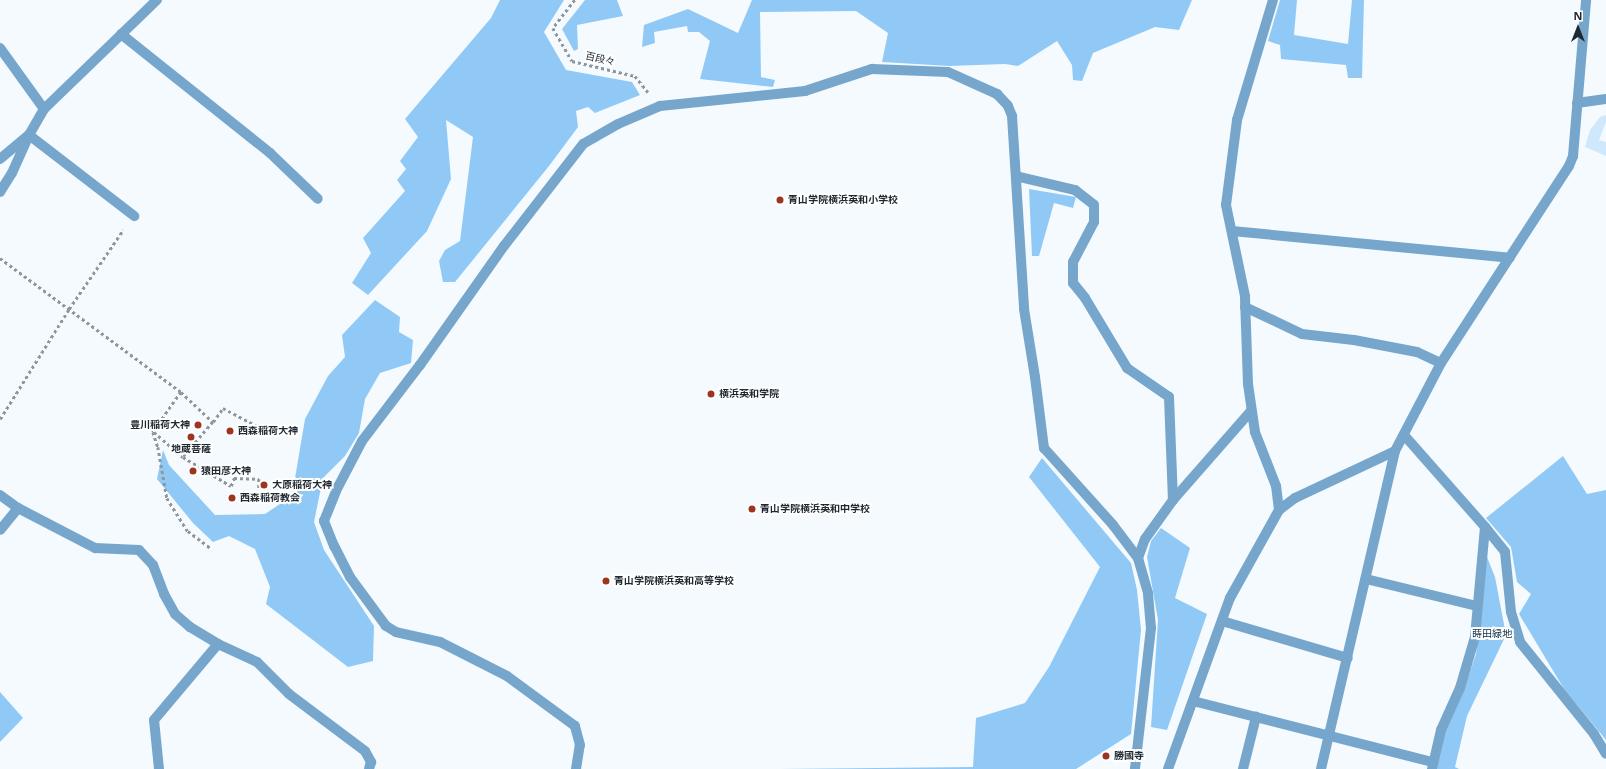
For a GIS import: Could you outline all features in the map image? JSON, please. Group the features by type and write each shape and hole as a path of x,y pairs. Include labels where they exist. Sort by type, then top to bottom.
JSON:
{"street":[{"path":"0,192 12,173 28,135 44,109 157,0"},
{"path":"1273,0 1237,120 1226,205 1245,296 1248,384 1255,432 1276,486 1279,510"},
{"path":"1321,769 1395,451 1441,363 1569,166 1573,156 1586,0"},
{"path":"121,34 270,153 318,199"},
{"path":"0,48 44,109"},
{"path":"576,769 580,745 575,726 507,676 440,642 396,632 386,626 350,577 334,546 324,521 338,487 362,441 420,365 504,246 583,144 618,124 660,106 805,91 872,69 948,72 997,94 1008,106 1012,116 1024,309 1035,377 1044,448 1113,525 1138,558 1148,594 1151,628 1135,769"},
{"path":"1577,104 1606,99"},
{"path":"0,159 28,135"},
{"path":"28,135 134,216"},
{"path":"1016,176 1075,190 1094,205 1094,222 1073,262 1073,283 1085,298 1127,368 1169,397 1173,500"},
{"path":"1232,231 1510,258"},
{"path":"1245,307 1302,334 1354,340 1417,352 1441,363"},
{"path":"1138,558 1145,540 1173,500 1252,411"},
{"path":"1404,434 1505,552 1510,612 1520,642 1594,734 1606,754"},
{"path":"1168,769 1230,598 1279,510 1295,498 1395,451"},
{"path":"0,495 18,508 95,548 139,550 153,565 164,594 175,614 190,627 218,644 256,662 289,694 365,751 371,762 369,769"},
{"path":"0,530 18,508"},
{"path":"1193,701 1329,736 1432,766 1441,730 1460,688 1474,637 1485,527"},
{"path":"1366,579 1478,606"},
{"path":"1222,621 1348,658"},
{"path":"159,769 154,720 218,644"},
{"path":"1243,769 1256,717"}],"path":[{"name":"百段々","path":"575,0 553,28 572,61 635,76 660,106"},
{"path":"0,419 69,309 134,216"},
{"path":"0,258 181,392 213,422"},
{"path":"153,432 181,392"},
{"path":"183,457 224,408 258,427"},
{"path":"153,432 183,457 231,486 234,478 259,478 260,490"},
{"path":"153,432 158,447 167,498 188,531 212,549"}],"shaded area":[{"path":"1606,115 1606,122 1599,140 1606,142 1606,156 1585,147 1590,130 1600,117"}],"green space":[{"path":"500,0 564,0 544,32 566,70 632,82 640,95 595,113 588,107 576,111 578,127 549,166 455,282 443,282 439,261 445,250 460,241 473,137 446,120 451,179 427,231 368,295 352,283 371,253 363,238 405,191 397,180 406,169 400,161 418,137 405,119 491,18"},
{"path":"585,0 617,0 623,16 577,25 578,49 574,51 562,29"},
{"path":"752,0 1192,0 1179,30 1155,27 1093,53 1082,81 1073,80 1072,65 1057,41 1018,66 1005,64 949,66 882,62 888,33 856,11 760,12 761,77 775,80 773,87 700,79 710,41 699,32 688,32 687,26 654,32 655,43 642,47 644,25 688,9 738,33"},
{"path":"1280,0 1297,0 1294,35 1348,44 1352,0 1364,0 1362,78 1348,78 1346,65 1281,59 1280,45 1268,41"},
{"path":"1029,189 1076,197 1073,208 1054,203 1039,256 1032,256"},
{"path":"375,300 400,317 399,332 413,340 411,363 380,373 365,399 359,433 345,456 323,478 314,522 324,550 374,626 373,661 348,667 266,604 270,587 255,549 229,536 213,542 193,523 157,479 163,450 169,465 215,515 265,514 292,496 305,419 328,376 345,357 342,335"},
{"path":"1563,456 1587,494 1606,490 1606,740 1564,689 1519,614 1531,594 1517,582 1511,547 1486,518"},
{"path":"1042,458 1131,563 1137,590 1141,630 1131,734 1076,769 779,769 973,767 976,718 1025,703 1049,667 1100,567 1029,477"},
{"path":"1161,528 1190,548 1175,598 1207,614 1167,730 1151,727 1158,620 1147,557 1151,541"},
{"name":"蒔田緑地","path":"1487,557 1495,577 1506,635 1467,716 1455,767 1459,769 1437,769 1445,730 1464,689 1476,654"},
{"path":"0,692 23,718 0,742"}],"place":[{"name":"青山学院横浜英和小学校","path":"780,200"},
{"name":"横浜英和学院","path":"711,394"},
{"name":"豊川稲荷大神","path":"198,425"},
{"name":"西森稲荷大神","path":"230,431"},
{"name":"地蔵菩薩","path":"191,437"},
{"name":"猿田彦大神","path":"193,471"},
{"name":"大原稲荷大神","path":"264,485"},
{"name":"西森稲荷教会","path":"232,498"},
{"name":"青山学院横浜英和中学校","path":"752,509"},
{"name":"青山学院横浜英和高等学校","path":"606,581"},
{"name":"勝國寺","path":"1106,756"}]}
